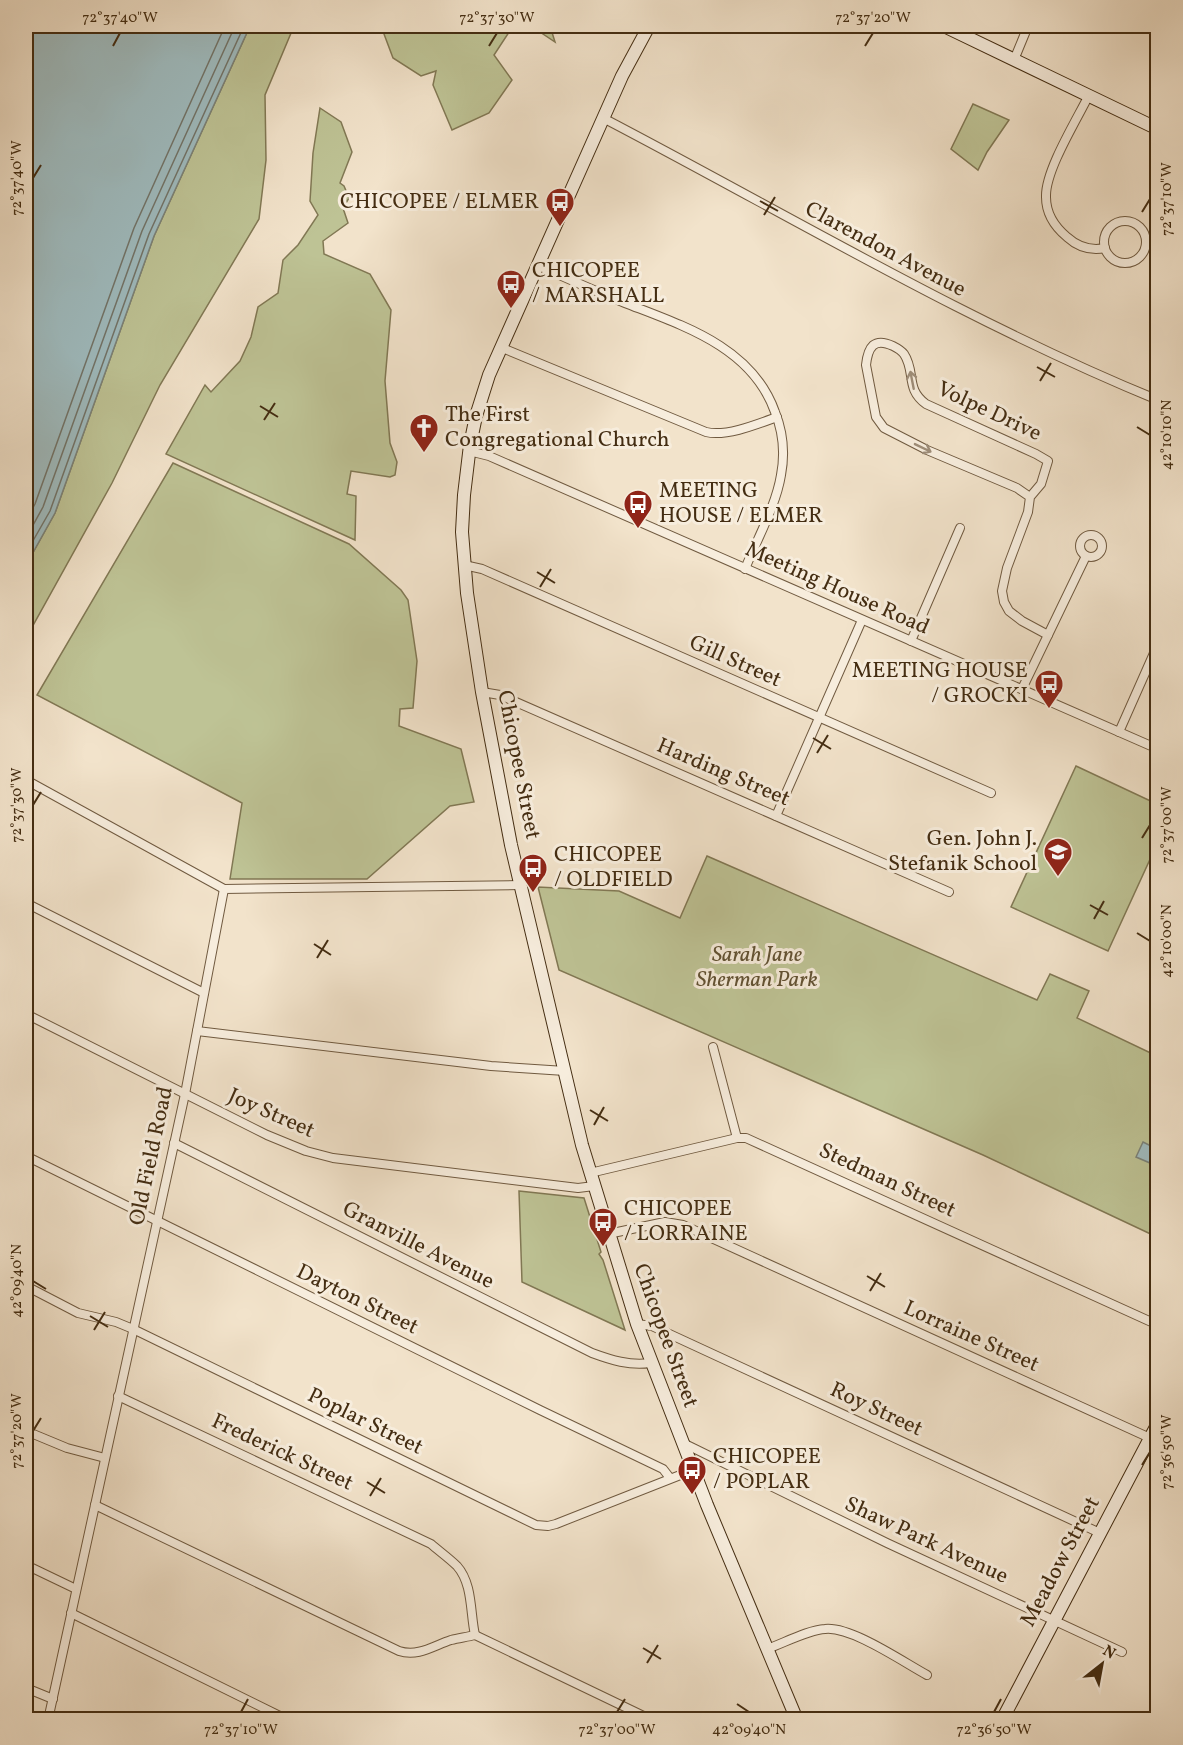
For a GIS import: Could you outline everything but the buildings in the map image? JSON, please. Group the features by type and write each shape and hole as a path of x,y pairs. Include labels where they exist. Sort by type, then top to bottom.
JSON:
{"main road":[{"name":"Chicopee Street","path":"649,26 632,55 603,118 500,347 483,392 469,451 463,513 464,565 482,692 520,885 590,1173 650,1363 797,1719"},
{"path":"944,26 1158,129"},
{"name":"Meadow Street","path":"1002,1719 1158,1423"}],"street":[{"path":"1014,60 1028,26"},
{"path":"1089,95 1052,173 1046,203 1052,221 1072,241 1088,249 1105,248"},
{"name":"Clarendon Avenue","path":"603,118 953,307 1053,355 1158,400"},
{"path":"1132,222 1144,233 1146,242 1144,251 1139,258 1131,262 1116,261 1105,248 1105,235 1108,229 1116,223 1132,222"},
{"path":"537,265 673,321 725,348 745,364 757,378 769,396 777,417 783,451 780,483 745,569"},
{"name":"Volpe Drive","path":"1030,497 1017,488 933,453 884,428 876,417 867,373 866,365 870,349 877,342 883,341 903,352 915,393 926,404 1047,460 1044,480 1030,497 1028,512 1005,576 1003,596 1006,607 1013,615 1048,635"},
{"path":"500,347 706,432 718,434 730,432 777,417"},
{"name":"Meeting House Road","path":"469,451 489,456 1158,749"},
{"path":"911,641 960,528"},
{"path":"1022,689 1086,556"},
{"name":"Gill Street","path":"464,565 482,569 991,793"},
{"path":"776,816 862,620"},
{"path":"1119,732 1158,644"},
{"name":"Harding Street","path":"482,692 500,695 949,892"},
{"path":"26,780 224,889 520,885"},
{"name":"Old Field Road","path":"48,1719 185,1094 224,889"},
{"path":"26,903 204,993"},
{"name":"Joy Street","path":"26,1014 285,1144 333,1158 578,1188 594,1186"},
{"path":"196,1032 491,1066 565,1071"},
{"path":"713,1047 737,1138"},
{"name":"Stedman Street","path":"590,1173 737,1138 747,1138 1158,1325"},
{"name":"Granville Avenue","path":"174,1143 592,1353 606,1359 627,1363 650,1363"},
{"name":"Dayton Street","path":"26,1156 658,1466 670,1478"},
{"name":"Lorraine Street","path":"608,1234 665,1222 683,1225 1150,1438"},
{"name":"Poplar Street","path":"26,1286 78,1313 116,1322 133,1329 536,1525 548,1526 560,1522 693,1470"},
{"name":"Roy Street","path":"637,1324 652,1326 1100,1533"},
{"name":"Frederick Street","path":"118,1396 431,1544 456,1566 463,1576 468,1590 475,1635"},
{"path":"26,1431 67,1448 105,1458"},
{"name":"Shaw Park Avenue","path":"682,1443 887,1543 1122,1652"},
{"path":"95,1504 399,1651 419,1652 454,1639 475,1635 652,1719"},
{"path":"26,1565 76,1589"},
{"path":"71,1613 288,1719"},
{"path":"767,1649 823,1629 837,1630 865,1640 927,1675"},
{"path":"26,1688 53,1699"}],"green space":[{"path":"250,26 294,26 265,95 266,160 259,219 160,385 112,483 26,638 26,565 55,513 154,236"},
{"path":"381,26 513,26 494,55 512,80 489,113 452,130 433,85 436,71 421,76 393,58"},
{"path":"531,26 550,26 555,42"},
{"path":"973,104 1009,120 987,152 978,170 951,149"},
{"path":"320,108 341,122 352,152 340,183 344,186 349,198 343,208 348,223 323,241 324,254 370,274 391,310 385,381 390,443 397,462 395,475 390,477 351,471 347,494 356,496 355,540 166,454 205,385 211,392 240,361 251,337 258,307 278,293 283,260 298,245 318,215 310,201 313,153"},
{"path":"173,463 349,544 401,590 408,600 417,661 413,708 400,709 399,726 461,749 474,802 450,806 367,879 230,879 242,803 37,695"},
{"path":"1076,766 1157,804 1157,844 1108,951 1011,907"},
{"name":"Sarah Jane Sherman Park","path":"707,856 1037,1000 1050,974 1089,991 1077,1018 1157,1056 1157,1237 983,1155 559,970 538,887 619,891 680,918"},
{"path":"519,1191 584,1198 601,1252 599,1254 603,1260 625,1330 522,1282"}],"water":[{"path":"26,26 250,26 154,236 55,513 26,565"},
{"path":"1143,1142 1157,1149 1157,1166 1136,1157"}],"place":[{"name":"CHICOPEE / ELMER","path":"560,228"},
{"name":"CHICOPEE / MARSHALL","path":"511,310"},
{"name":"The First Congregational Church","path":"424,454"},
{"name":"MEETING HOUSE / ELMER","path":"638,530"},
{"name":"MEETING HOUSE / GROCKI","path":"1049,710"},
{"name":"Gen. John J. Stefanik School","path":"1058,878"},
{"name":"CHICOPEE / OLDFIELD","path":"533,894"},
{"name":"CHICOPEE / LORRAINE","path":"603,1248"},
{"name":"CHICOPEE / POPLAR","path":"692,1496"}]}
